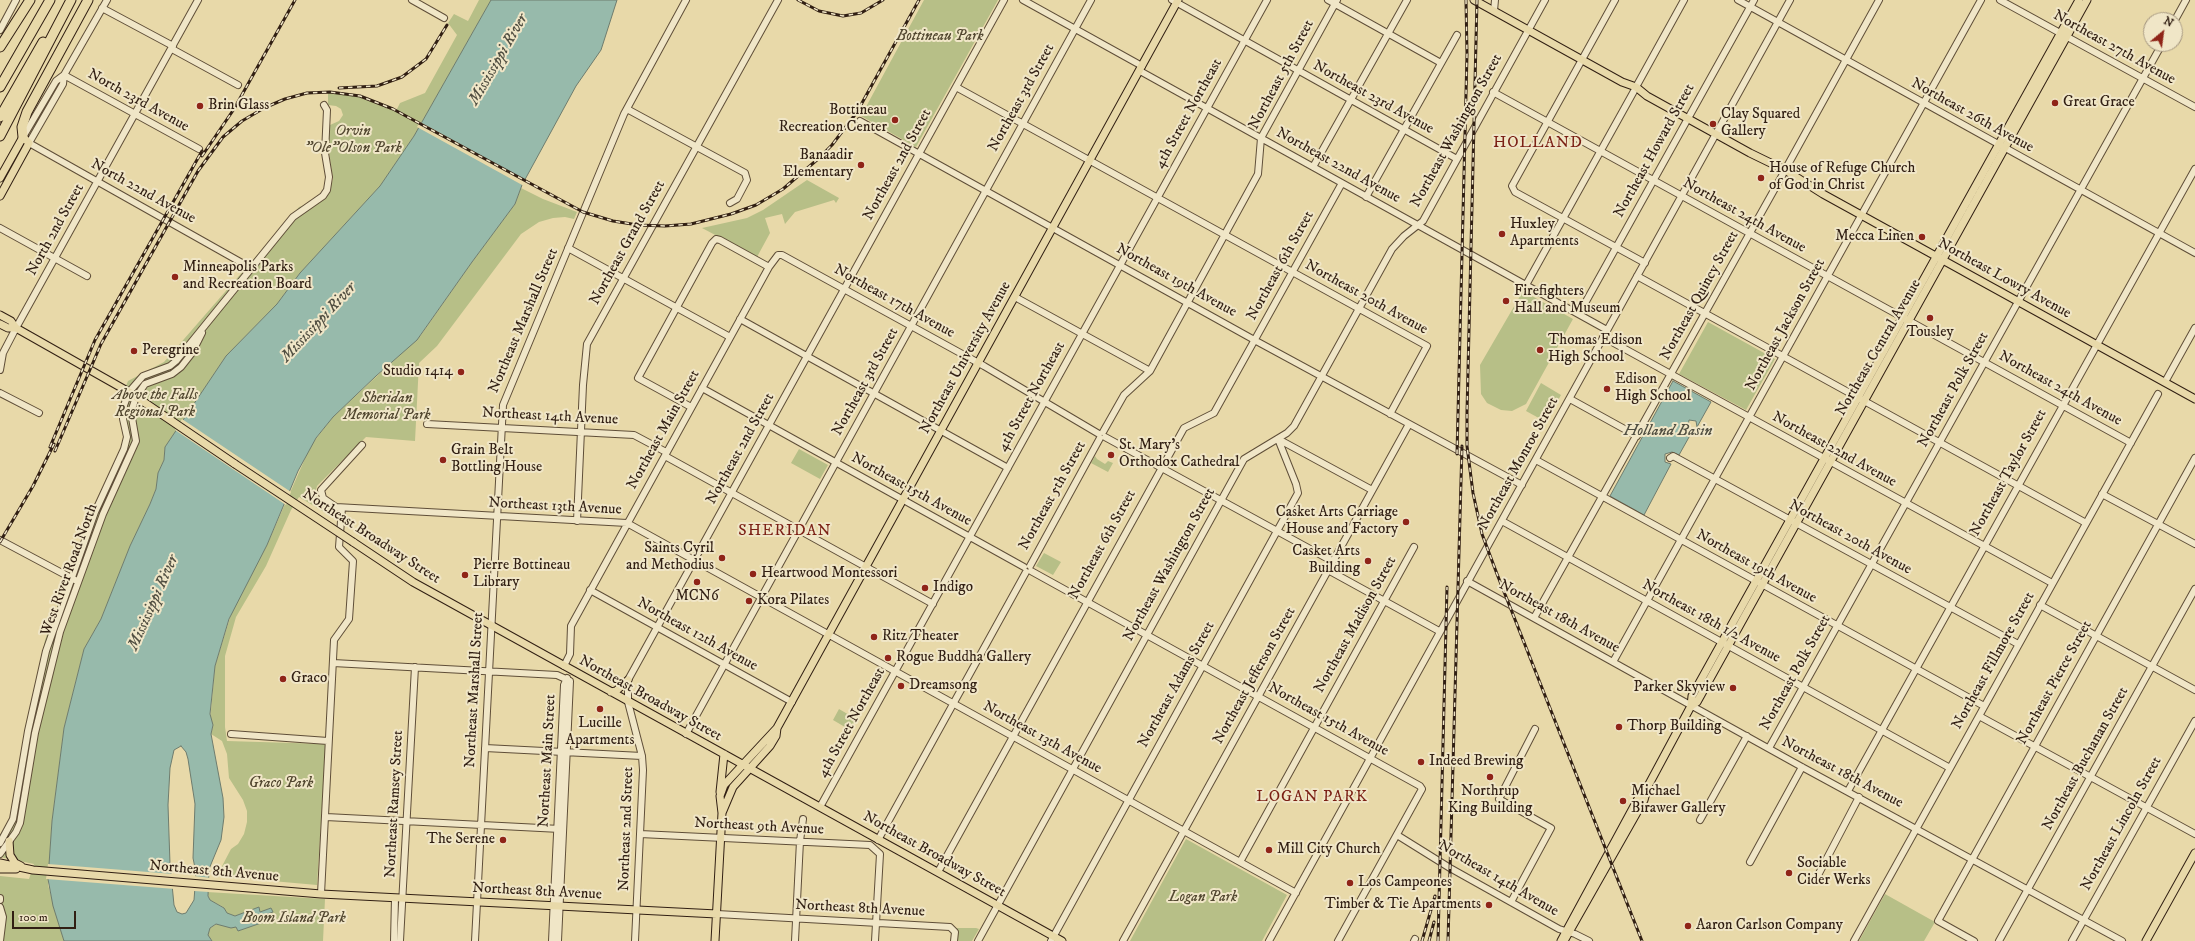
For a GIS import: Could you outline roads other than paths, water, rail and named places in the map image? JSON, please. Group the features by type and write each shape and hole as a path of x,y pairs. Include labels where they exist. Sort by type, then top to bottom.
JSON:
{"highway":[{"path":"0,47 30,0"},
{"path":"0,87 50,0"},
{"path":"0,117 66,0"},
{"path":"0,136 71,0"},
{"path":"26,140 22,127 27,112 88,0"},
{"path":"0,84 12,67"}],"main road":[{"name":"Northeast Lowry Avenue","path":"1474,0 2195,399"},
{"name":"Northeast Central Avenue","path":"1560,941 1644,800 1648,786 1691,706 1692,696 1725,644 1940,259 2063,35 2079,0"},
{"name":"Northeast Central Avenue","path":"2063,35 2087,0"},
{"name":"Northeast University Avenue","path":"722,813 734,787 746,767 777,728 792,702 1141,68 1176,1"},
{"path":"0,178 26,140"},
{"path":"0,196 26,140"},
{"path":"0,315 11,321 16,328"},
{"path":"0,324 8,328 16,328"},
{"name":"Northeast Broadway Street","path":"16,328 129,392 414,582 628,702 997,905 1052,939 1062,941"},
{"path":"611,692 616,691 628,680"},
{"path":"720,796 724,754"},
{"name":"Northeast University Avenue","path":"715,941 722,813 720,796 724,785 746,767"},
{"path":"9,841 8,848 11,858 15,863 31,870"},
{"path":"2146,941 2195,853"},
{"path":"0,863 31,870"},
{"path":"0,870 31,870"},
{"name":"Northeast 8th Avenue","path":"31,870 321,894 716,914"},
{"name":"Northeast Central Avenue","path":"1564,941 1567,931"}],"street":[{"path":"0,30 16,0"},
{"path":"26,140 56,81 64,75 107,0"},
{"name":"North 2nd Street","path":"0,370 3,353 16,328 198,0"},
{"path":"412,0 444,18"},
{"name":"Northeast Marshall Street","path":"475,941 496,517 504,399 627,110 686,0"},
{"name":"Northeast Grand Street","path":"577,521 586,348 778,0"},
{"name":"Northeast 2nd Street","path":"635,941 642,756 628,702 628,680 1004,0"},
{"name":"Northeast 22nd Avenue","path":"1023,0 1075,29 1207,108 1607,330"},
{"name":"Northeast 3rd Street","path":"686,734 1091,0"},
{"name":"4th Street Northeast","path":"820,807 1267,0"},
{"path":"1328,0 1336,2 1441,63"},
{"path":"1313,167 1407,0"},
{"path":"1494,11 1495,0"},
{"name":"Northeast Washington Street","path":"978,941 1244,460 1278,439 1294,426 1392,249 1423,220 1545,0"},
{"path":"1615,0 1512,184 1512,189 1644,263"},
{"path":"1526,285 1684,0"},
{"name":"Northeast 26th Avenue","path":"1738,0 1924,105 2159,234 2195,252"},
{"name":"Northeast Howard Street","path":"1579,314 1754,0"},
{"name":"Northeast Monroe Street","path":"1269,941 1790,0"},
{"name":"Northeast Quincy Street","path":"1534,618 1706,314 1879,0"},
{"name":"Northeast Jackson Street","path":"1613,662 1680,540 1784,357 1981,0"},
{"name":"Northeast 27th Avenue","path":"2000,0 2195,107"},
{"path":"2179,12 2186,0"},
{"name":"Northeast 23rd Avenue","path":"1176,1 1244,41 1457,159"},
{"name":"Northeast 5th Street","path":"878,840 1124,395 1150,371 1188,303 1259,172 1261,138 1336,2"},
{"path":"102,8 238,85"},
{"path":"1366,197 1457,35"},
{"name":"Northeast Polk Street","path":"1769,748 2157,52"},
{"name":"North 23rd Avenue","path":"64,75 199,149"},
{"name":"Northeast 20th Avenue","path":"956,87 1427,346 1390,414"},
{"name":"Northeast 24th Avenue","path":"1493,92 2131,443"},
{"name":"West River Road North","path":"0,843 14,818 28,731 46,651 95,512 124,449 127,438 123,419 123,408 129,392 143,376 170,366 293,217 303,209 321,199 329,183 325,153 327,110 324,105"},
{"path":"627,110 747,176 747,180 737,199 730,203"},
{"name":"Northeast 19th Avenue","path":"860,120 1255,340 1522,485"},
{"name":"North 22nd Avenue","path":"26,140 251,268"},
{"name":"Northeast Taylor Street","path":"1848,791 2195,169"},
{"name":"Northeast 6th Street","path":"938,872 1184,428 1214,413 1342,183"},
{"path":"0,228 87,276"},
{"path":"691,407 638,378 676,308 716,239 769,267"},
{"path":"568,248 730,337"},
{"name":"Northeast 17th Avenue","path":"778,255 782,255 978,363 1102,435 1332,561"},
{"name":"Northeast Main Street","path":"564,666 570,654 571,626 769,267 778,255"},
{"path":"1637,276 2086,523"},
{"path":"1015,297 1150,371"},
{"path":"740,319 1008,468"},
{"name":"West River Road North","path":"0,854 20,823 35,733 54,654 102,514 136,441 131,412 136,397 145,384 172,374 181,367 194,349 204,326"},
{"path":"2165,382 2195,328"},
{"name":"Northeast 22nd Avenue","path":"1604,337 1905,504 2052,583"},
{"name":"Northeast 15th Avenue","path":"702,388 1370,758 1422,789 1397,836"},
{"path":"0,393 39,413"},
{"name":"Northeast Fillmore Street","path":"1854,941 2158,394"},
{"path":"1570,399 1637,436"},
{"name":"Northeast 14th Avenue","path":"427,424 634,435 798,530 933,604"},
{"name":"Northeast Jefferson Street","path":"1123,941 1409,424"},
{"path":"1278,439 1372,490"},
{"name":"Northeast Adams Street","path":"1052,939 1298,493 1298,488 1278,439"},
{"path":"321,894 334,640 349,619 353,561 339,547 342,508 336,507 323,498 321,490 362,445"},
{"name":"Northeast 20th Avenue","path":"1670,458 1674,456 2018,644"},
{"name":"Northeast Pierce Street","path":"1974,941 1938,921 2195,458"},
{"name":"Northeast 19th Avenue","path":"1536,460 1984,706"},
{"path":"2102,494 2195,544"},
{"name":"Northeast 13th Avenue","path":"342,508 627,523 1296,893"},
{"name":"Northeast 18th 1/2 Avenue","path":"1502,521 1950,768"},
{"path":"0,540 78,582"},
{"name":"Northeast Madison Street","path":"1240,862 1414,547"},
{"path":"1328,570 1440,631"},
{"name":"Northeast 18th Avenue","path":"1467,581 1691,706 1916,827 2122,941"},
{"name":"Northeast Buchanan Street","path":"1999,941 2195,589"},
{"name":"Northeast 12th Avenue","path":"590,590 792,702"},
{"path":"2040,605 2195,690"},
{"path":"333,663 488,671"},
{"name":"Northeast Ramsey Street","path":"394,941 398,898 404,886 406,822 415,668"},
{"name":"Northeast Main Street","path":"488,671 557,675 567,678 564,685 564,752 557,906 558,941"},
{"path":"1979,716 2195,834"},
{"name":"Northeast Lincoln Street","path":"2072,941 2195,721"},
{"path":"1511,902 1551,828 1499,799 1535,729"},
{"path":"28,731 35,733"},
{"path":"231,734 328,741"},
{"path":"1700,820 1747,736"},
{"path":"485,748 642,756"},
{"path":"1750,862 1802,767"},
{"path":"18,792 25,793"},
{"path":"1815,881 1859,797"},
{"path":"326,817 560,829"},
{"path":"795,941 800,842 803,819"},
{"name":"Northeast 9th Avenue","path":"640,834 870,845 880,854 876,922"},
{"path":"1338,941 1397,836"},
{"name":"Northeast 14th Avenue","path":"1397,836 1511,902 1589,941"},
{"name":"Northeast Ramsey Street","path":"398,898 400,941"},
{"name":"Northeast Main Street","path":"552,941 557,906"},
{"path":"0,907 2,917 0,941"},
{"name":"Northeast 8th Avenue","path":"716,914 950,927 953,929 954,941"},
{"path":"875,941 876,922"}],"water":[{"name":"Mississippi River","path":"491,0 617,0 601,50 576,86 522,185 515,204 417,340 333,417 316,438 298,471 267,545 229,619 215,666 210,714 213,725 211,734 223,798 224,817 221,840 209,869 208,896 210,900 224,908 227,913 235,916 259,907 260,912 271,908 273,912 262,916 264,922 238,931 236,927 231,928 216,924 210,928 208,935 212,941 64,941 53,906 48,879 52,821 64,728 84,649 101,619 130,546 150,504 156,489 158,473 164,460 165,447 226,356 277,304 300,273 380,186 414,136","holes":["181,746 186,752 195,804 193,858 196,873 194,900 186,913 182,914 177,912 174,905 170,864 168,805 170,768 174,750"]},
{"name":"Holland Basin","path":"1673,381 1711,402 1697,427 1696,421 1689,420 1688,427 1693,430 1679,455 1672,452 1665,454 1665,462 1671,464 1644,515 1610,496"}],"railway":[{"path":"202,156 234,109 295,0"},
{"path":"798,0 819,11 843,16 861,13 883,0"},
{"path":"55,451 101,344 198,171 223,137 242,121 264,108 285,99 307,93 330,92 360,96 393,109 583,212 613,221 638,225 665,226 691,224 731,214 756,205 783,189 818,159 832,145 857,112 919,0"},
{"path":"1457,454 1467,54 1466,0"},
{"path":"1477,0 1467,412 1467,446 1473,493 1482,534 1497,574 1642,941"},
{"path":"339,88 377,86 402,77 426,59 447,25"},
{"path":"50,447 95,340 202,151"},
{"path":"0,542 33,486 54,444"},
{"path":"1448,941 1462,446"},
{"path":"1438,941 1447,587"},
{"path":"1422,941 1435,896"},
{"path":"1429,941 1434,922"}],"place":[{"name":"Great Grace","path":"2055,103"},
{"name":"Brin Glass","path":"200,106"},
{"name":"Bottineau Recreation Center","path":"895,120"},
{"name":"Clay Squared Gallery","path":"1713,124"},
{"name":"Banaadir Elementary","path":"861,165"},
{"name":"House of Refuge Church of God in Christ","path":"1761,178"},
{"name":"Huxley Apartments","path":"1502,234"},
{"name":"Mecca Linen","path":"1922,237"},
{"name":"Minneapolis Parks and Recreation Board","path":"175,277"},
{"name":"Firefighters Hall and Museum","path":"1506,301"},
{"name":"Tousley","path":"1930,318"},
{"name":"Thomas Edison High School","path":"1540,350"},
{"name":"Peregrine","path":"134,351"},
{"name":"Studio 1414","path":"461,372"},
{"name":"Edison High School","path":"1607,389"},
{"name":"St. Mary's Orthodox Cathedral","path":"1111,455"},
{"name":"Grain Belt Bottling House","path":"443,460"},
{"name":"Casket Arts Carriage House and Factory","path":"1406,522"},
{"name":"Saints Cyril and Methodius","path":"722,558"},
{"name":"Casket Arts Building","path":"1368,561"},
{"name":"Heartwood Montessori","path":"753,574"},
{"name":"Pierre Bottineau Library","path":"465,575"},
{"name":"MCN6","path":"697,582"},
{"name":"Indigo","path":"925,588"},
{"name":"Kora Pilates","path":"749,601"},
{"name":"Ritz Theater","path":"874,637"},
{"name":"Rogue Buddha Gallery","path":"888,658"},
{"name":"Graco","path":"283,679"},
{"name":"Dreamsong","path":"901,686"},
{"name":"Parker Skyview","path":"1733,688"},
{"name":"Lucille Apartments","path":"600,709"},
{"name":"Thorp Building","path":"1619,727"},
{"name":"Indeed Brewing","path":"1421,762"},
{"name":"Northrup King Building","path":"1490,777"},
{"name":"Michael Birawer Gallery","path":"1623,801"},
{"name":"The Serene","path":"503,840"},
{"name":"Mill City Church","path":"1269,850"},
{"name":"Sociable Cider Werks","path":"1789,873"},
{"name":"Los Campeones","path":"1350,883"},
{"name":"Timber & Tie Apartments","path":"1489,905"},
{"name":"Aaron Carlson Company","path":"1688,926"}],"district":[{"name":"HOLLAND","path":"1538,144"},
{"name":"SHERIDAN","path":"785,532"},
{"name":"LOGAN PARK","path":"1312,798"}],"park label":[{"name":"Bottineau Park","path":"940,37"},
{"name":"Orvin \"Ole\"Olson Park","path":"353,140"},
{"name":"Above the Falls Regional Park","path":"155,404"},
{"name":"Sheridan Memorial Park","path":"387,408"},
{"name":"Graco Park","path":"281,784"},
{"name":"Logan Park","path":"1203,898"},
{"name":"Boom Island Park","path":"294,919"}]}
